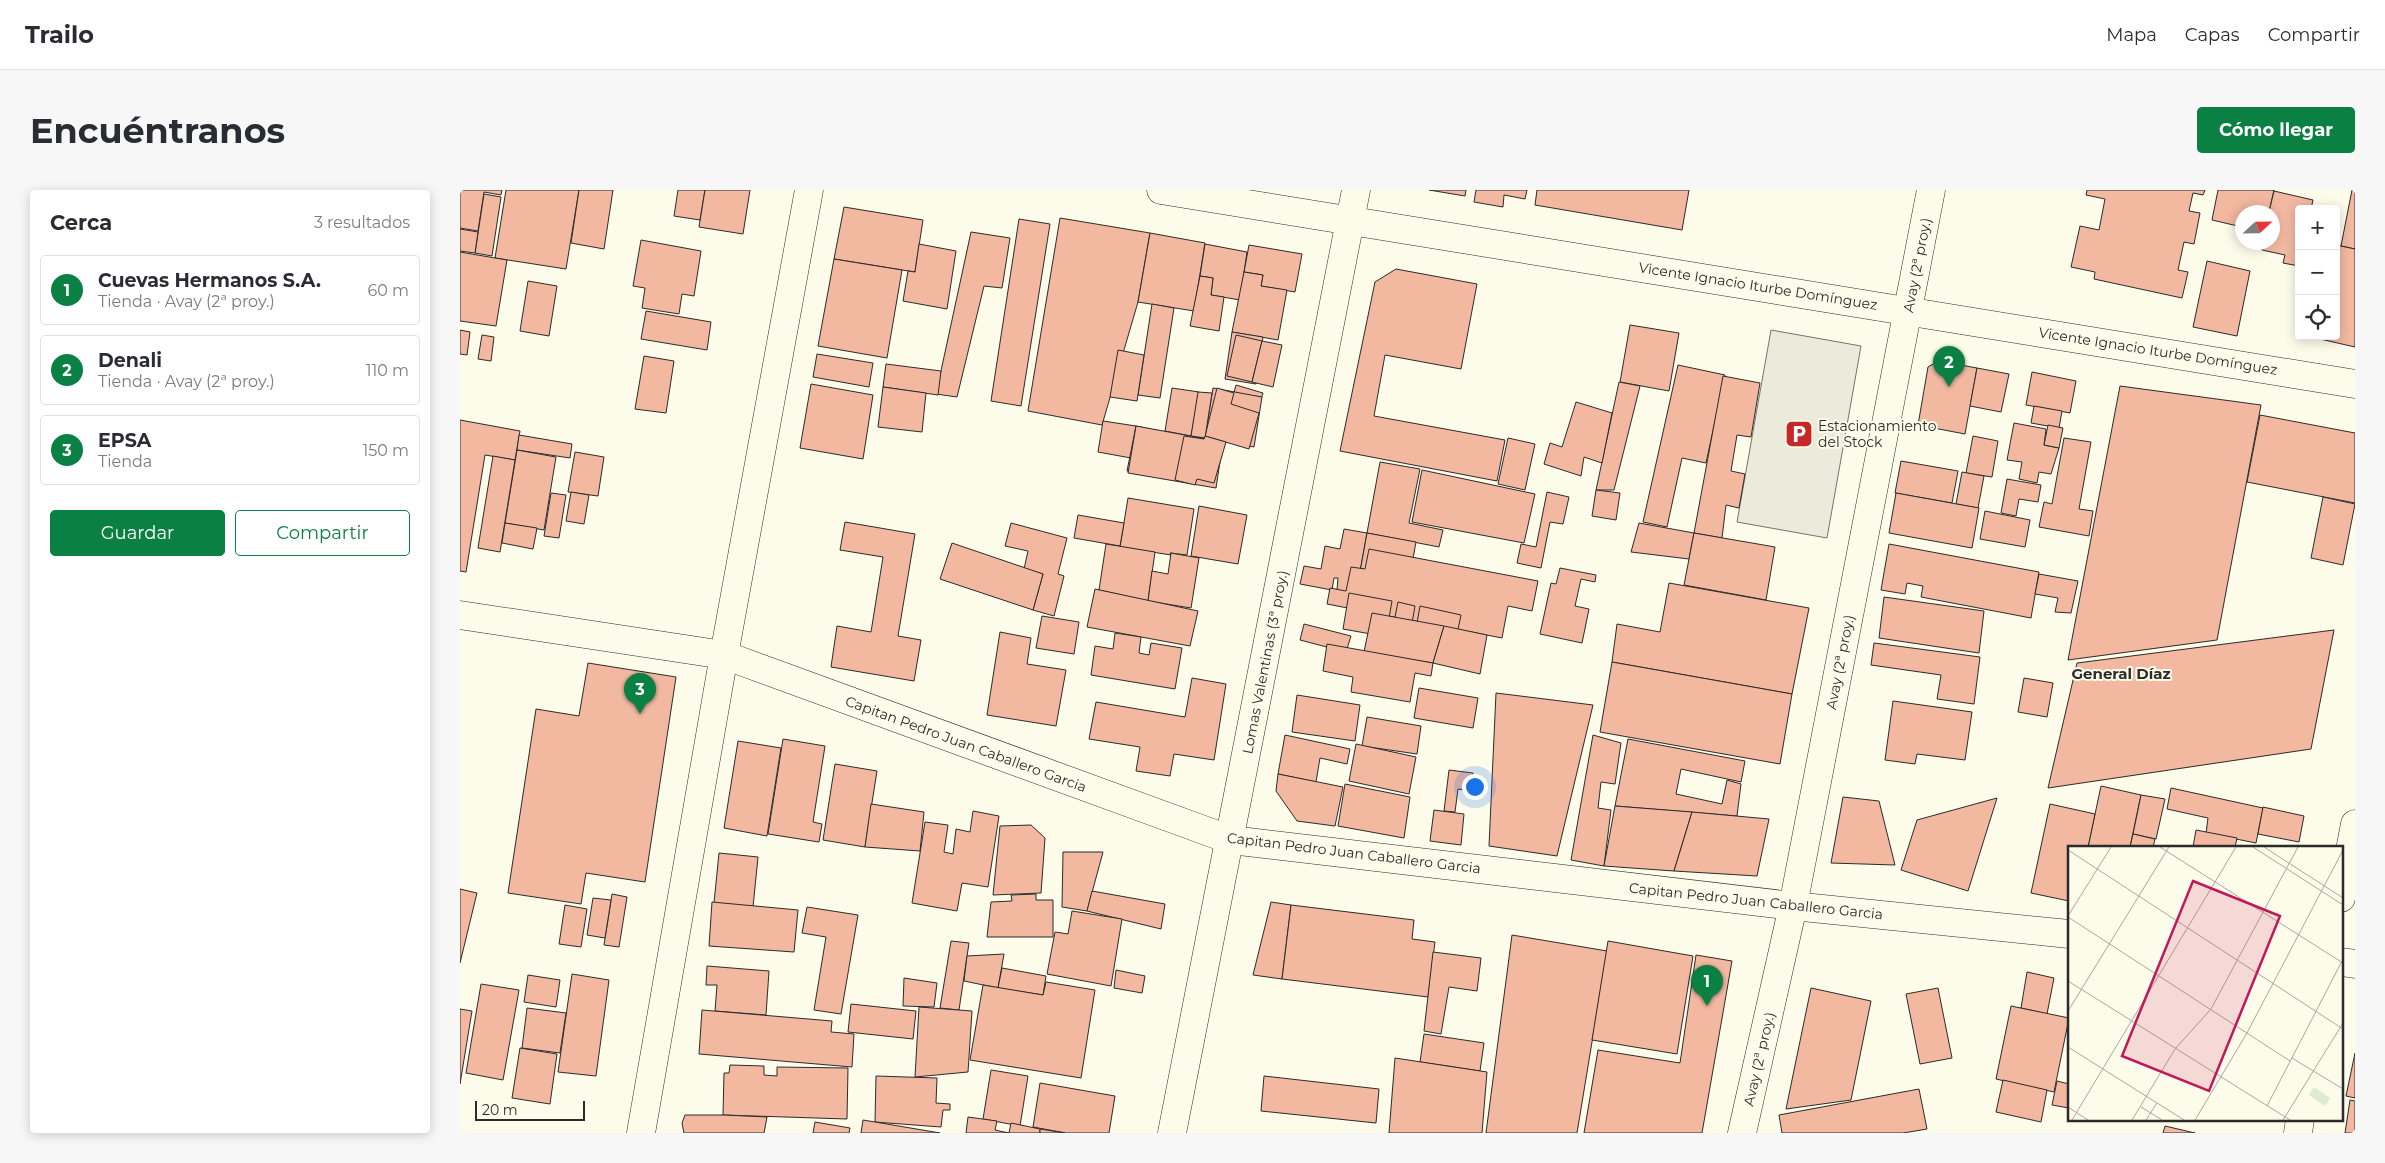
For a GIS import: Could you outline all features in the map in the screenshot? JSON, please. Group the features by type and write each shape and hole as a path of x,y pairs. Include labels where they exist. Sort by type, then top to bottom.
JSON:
{"street":[{"path":"641,1133 724,655 809,190"},
{"name":"Vicente Ignacio Iturbe Domínguez","path":"1161,190 1350,219 2355,384"},
{"name":"Lomas Valentinas (3ª proy.)","path":"1172,1133 1231,840 1356,190"},
{"name":"Avay (2ª proy.)","path":"1742,1133 1793,906 1931,190"},
{"name":"Capitan Pedro Juan Caballero Garcia","path":"460,615 724,655 1231,840 1793,906 2068,934"},
{"path":"2342,893 2355,824"},
{"path":"2342,962 2355,964"},
{"path":"2298,1133 2300,1120"}],"shaded area":[{"name":"Estacionamiento del Stock","path":"1771,330 1861,346 1827,538 1737,522"}],"building":[{"path":"460,190 502,190 501,195 484,192 478,231 460,228"},
{"path":"506,190 579,190 566,269 495,258"},
{"path":"579,190 613,190 604,249 571,243"},
{"path":"678,190 705,190 700,220 674,216"},
{"path":"705,190 750,190 743,234 699,227"},
{"path":"1429,190 1466,190 1465,196"},
{"path":"1476,190 1527,190 1525,199 1504,195 1503,207 1474,202"},
{"path":"1537,190 1689,190 1682,230 1535,205"},
{"path":"2087,190 2205,190 2203,195 2193,193 2189,211 2200,213 2194,244 2184,242 2178,270 2188,272 2182,298 2094,279 2095,272 2071,267 2080,226 2099,230 2105,199 2086,195"},
{"path":"2218,190 2274,190 2271,205 2235,205 2235,225 2212,220"},
{"path":"2352,190 2355,190 2355,249 2341,246"},
{"path":"2274,191 2313,200 2312,205 2295,205 2295,265 2283,263 2285,255 2262,250 2280,250 2280,205 2271,205"},
{"path":"484,194 501,197 492,256 475,253"},
{"path":"844,207 923,220 915,272 834,259"},
{"path":"1060,218 1150,233 1138,302 1102,425 1028,411"},
{"path":"1019,219 1050,224 1021,406 991,401"},
{"path":"460,229 478,232 475,253 460,251"},
{"path":"971,232 1010,238 1002,288 984,286 957,397 936,394"},
{"path":"1150,233 1205,243 1194,311 1138,302"},
{"path":"641,240 701,251 694,296 682,294 679,314 642,308 645,288 633,286"},
{"path":"919,244 956,251 947,309 903,301 908,271 915,272"},
{"path":"1205,244 1247,252 1240,300 1211,295 1213,278 1200,276"},
{"path":"1249,245 1302,254 1295,292 1261,286 1263,275 1244,272"},
{"path":"2340,246 2355,249 2355,347 2324,340 2340,340"},
{"path":"460,252 507,260 496,326 460,321"},
{"path":"834,259 902,270 887,358 818,346"},
{"path":"2207,261 2250,271 2237,336 2193,327"},
{"path":"1396,269 1477,284 1461,369 1385,355 1374,416 1505,440 1497,481 1340,451 1375,282"},
{"path":"1244,272 1263,275 1261,286 1287,290 1278,340 1232,332"},
{"path":"1200,276 1213,278 1211,295 1224,297 1219,331 1190,326"},
{"path":"528,281 557,286 549,336 520,331"},
{"path":"1152,304 1174,308 1160,398 1138,395"},
{"path":"646,311 711,322 707,350 641,339"},
{"path":"1630,325 1679,333 1669,391 1620,382"},
{"path":"460,330 470,332 467,355 460,354"},
{"path":"1232,332 1263,337 1256,384 1225,379"},
{"path":"482,335 494,337 491,361 478,359"},
{"path":"1236,335 1262,341 1252,382 1227,376"},
{"path":"1262,341 1282,345 1273,387 1252,382"},
{"path":"1118,350 1144,355 1137,401 1110,397"},
{"path":"817,354 873,363 869,387 813,377"},
{"path":"644,356 674,361 666,413 635,409"},
{"path":"1938,361 1977,368 1965,434 1918,425 1928,367"},
{"path":"886,364 941,371 938,395 883,387"},
{"path":"1678,365 1725,375 1706,463 1682,458 1667,527 1643,522"},
{"path":"1977,368 2009,374 2001,412 1970,406"},
{"path":"2032,372 2076,381 2070,413 2026,405"},
{"path":"1723,376 1760,383 1751,437 1737,435 1731,471 1745,474 1739,508 1726,505 1722,538 1694,533"},
{"path":"1619,382 1640,386 1614,490 1596,490"},
{"path":"811,384 873,395 863,459 800,448"},
{"path":"1236,385 1263,393 1257,412 1231,404"},
{"path":"2120,386 2261,405 2217,640 2068,660"},
{"path":"883,387 926,393 922,432 878,427"},
{"path":"1172,388 1199,392 1191,436 1165,431"},
{"path":"1213,388 1262,397 1254,447 1205,438"},
{"path":"1217,388 1234,393 1231,404 1259,413 1249,449 1205,436"},
{"path":"1198,392 1212,393 1205,438 1191,436"},
{"path":"1576,402 1612,413 1602,463 1584,457 1581,476 1544,464 1550,443 1562,447"},
{"path":"2034,406 2062,411 2059,428 2031,423"},
{"path":"2260,415 2355,433 2355,503 2247,482"},
{"path":"460,420 520,431 515,460 485,455 466,572 460,571"},
{"path":"1103,421 1136,426 1131,458 1098,452"},
{"path":"2014,423 2046,429 2044,445 2059,448 2051,474 2039,472 2037,483 2019,479 2022,462 2007,460"},
{"path":"2048,425 2063,428 2059,448 2044,445"},
{"path":"1136,426 1184,436 1175,480 1127,471"},
{"path":"1136,426 1223,442 1216,488 1128,473"},
{"path":"519,435 572,444 570,458 517,450"},
{"path":"1184,436 1204,439 1205,436 1226,442 1214,483 1197,479 1195,485 1175,480"},
{"path":"1973,436 1998,441 1992,477 1966,473"},
{"path":"1508,438 1535,444 1525,490 1498,484"},
{"path":"2064,438 2091,442 2079,509 2093,511 2089,536 2039,527 2044,502 2052,504"},
{"path":"517,450 556,457 544,530 505,523"},
{"path":"575,452 604,457 598,496 568,492"},
{"path":"493,456 515,460 500,552 478,548"},
{"path":"1901,461 1958,471 1952,503 1895,493"},
{"path":"1380,462 1420,469 1409,523 1443,530 1439,547 1367,533"},
{"path":"1422,470 1535,494 1524,543 1412,522"},
{"path":"1962,472 1984,476 1978,508 1956,504"},
{"path":"2007,479 2041,485 2038,502 2019,499 2016,516 2001,513"},
{"path":"1596,490 1620,493 1616,520 1592,516"},
{"path":"571,492 589,495 584,524 566,521"},
{"path":"1547,492 1569,497 1563,524 1550,522 1541,568 1517,563 1521,544 1536,547"},
{"path":"551,493 566,495 559,538 544,536"},
{"path":"1896,493 1979,508 1972,548 1889,533"},
{"path":"2323,497 2355,504 2343,565 2311,558"},
{"path":"1128,498 1194,509 1187,555 1170,553 1171,555 1120,547"},
{"path":"1199,506 1247,515 1238,564 1191,556"},
{"path":"1985,511 2030,520 2025,547 1980,539"},
{"path":"1078,515 1124,523 1120,546 1074,538"},
{"path":"845,522 915,534 898,636 921,640 914,681 831,667 837,626 871,632 883,557 840,550"},
{"path":"505,523 537,528 533,549 502,543"},
{"path":"1011,523 1067,538 1058,574 1064,576 1054,616 1033,610 1043,574 1024,569 1028,551 1005,546"},
{"path":"1639,523 1694,533 1689,559 1631,552"},
{"path":"1344,529 1367,533 1356,594 1337,590 1338,578 1334,578 1332,590 1300,584 1304,566 1321,569 1325,546 1340,549"},
{"path":"1367,533 1416,542 1410,575 1390,571 1385,599 1356,594"},
{"path":"1694,533 1775,547 1766,600 1684,585"},
{"path":"952,543 1043,574 1033,610 940,579"},
{"path":"1106,544 1155,552 1148,601 1099,590"},
{"path":"1889,544 2039,572 2031,618 1921,597 1923,586 1907,583 1905,594 1881,590"},
{"path":"1369,549 1538,581 1532,611 1508,606 1502,638 1327,604 1330,588 1346,591 1351,567 1365,569"},
{"path":"1171,553 1199,558 1191,608 1148,601 1152,571 1168,574"},
{"path":"1560,568 1596,575 1595,582 1581,579 1575,606 1589,609 1582,643 1540,634 1551,583 1556,584"},
{"path":"2039,574 2078,581 2071,613 2055,612 2058,598 2035,594"},
{"path":"1669,583 1809,608 1792,694 1612,662 1617,624 1660,632"},
{"path":"1095,589 1198,611 1190,646 1087,627"},
{"path":"1349,593 1392,601 1389,618 1375,615 1371,634 1343,629"},
{"path":"1884,597 1984,611 1979,653 1879,638"},
{"path":"1398,602 1415,606 1409,640 1375,634 1378,619 1394,622"},
{"path":"1420,606 1461,615 1454,648 1414,640"},
{"path":"1372,613 1444,626 1433,663 1364,652"},
{"path":"1042,616 1079,622 1074,654 1036,648"},
{"path":"1304,624 1351,636 1346,652 1300,640"},
{"path":"1444,626 1487,635 1480,674 1433,663"},
{"path":"2334,630 2311,749 2048,788 2077,663"},
{"path":"1000,632 1031,638 1027,664 1066,670 1056,726 987,715"},
{"path":"1115,633 1141,637 1139,653 1149,655 1151,643 1182,648 1175,689 1091,675 1095,646 1113,649"},
{"path":"1874,643 1980,657 1974,704 1937,699 1941,675 1871,665"},
{"path":"1327,644 1433,663 1431,676 1415,673 1410,702 1351,692 1353,677 1323,671"},
{"path":"1612,662 1792,694 1780,764 1600,732"},
{"path":"588,663 676,677 645,882 586,873 581,904 508,893 536,709 579,716"},
{"path":"1192,678 1226,684 1214,760 1174,754 1170,776 1136,771 1140,747 1089,739 1096,702 1185,717"},
{"path":"2024,678 2053,683 2047,717 2018,712"},
{"path":"1419,688 1478,698 1473,728 1414,718"},
{"path":"1496,693 1593,705 1557,856 1489,846"},
{"path":"1297,695 1360,705 1355,741 1292,732"},
{"path":"1893,701 1972,712 1965,760 1917,754 1915,764 1885,760"},
{"path":"1367,717 1421,726 1417,754 1362,746"},
{"path":"1285,735 1350,749 1347,764 1320,758 1316,782 1278,774"},
{"path":"1593,735 1621,743 1615,784 1601,782 1598,808 1611,810 1604,866 1571,860"},
{"path":"783,739 825,746 813,822 822,824 819,842 768,834"},
{"path":"1628,739 1745,761 1741,782 1681,769 1676,794 1722,804 1727,780 1741,784 1737,816 1615,806"},
{"path":"738,741 781,748 767,836 724,828"},
{"path":"1356,744 1416,757 1409,794 1349,781"},
{"path":"835,764 877,771 865,847 823,840"},
{"path":"1449,770 1473,773 1470,791 1458,789 1455,812 1444,811"},
{"path":"1278,774 1343,787 1335,826 1297,821 1276,791"},
{"path":"1345,784 1410,797 1404,838 1338,826"},
{"path":"2101,786 2141,795 2130,846 2088,846"},
{"path":"2171,788 2263,808 2256,843 2206,833 2208,818 2167,809"},
{"path":"2141,795 2165,799 2156,839 2133,834"},
{"path":"1843,797 1879,801 1895,865 1831,863"},
{"path":"1997,798 1968,891 1901,870 1917,820"},
{"path":"871,804 924,812 920,851 865,847"},
{"path":"2050,804 2095,814 2088,846 2068,846 2068,901 2031,893"},
{"path":"1615,806 1692,812 1674,871 1604,866"},
{"path":"2263,807 2304,816 2299,842 2258,834"},
{"path":"1434,810 1464,814 1461,845 1430,841"},
{"path":"973,811 999,816 988,887 962,883 957,911 912,903 925,822 948,825 944,852 953,854 956,829 970,832"},
{"path":"1692,812 1769,819 1757,876 1674,871"},
{"path":"1031,825 1045,838 1041,893 993,895 1000,826"},
{"path":"2196,830 2237,838 2235,846 2193,846"},
{"path":"2133,834 2155,839 2153,846 2130,846"},
{"path":"1063,852 1103,852 1087,911 1062,907"},
{"path":"719,853 758,857 753,907 714,903"},
{"path":"460,889 477,893 460,963"},
{"path":"1092,891 1165,904 1161,929 1087,911"},
{"path":"612,894 627,897 619,947 604,945"},
{"path":"1036,894 1036,900 1053,900 1053,937 987,937 991,902 1012,901 1011,895"},
{"path":"593,898 611,900 605,938 587,935"},
{"path":"712,902 798,910 794,952 709,946"},
{"path":"1271,902 1291,905 1282,979 1253,975"},
{"path":"565,905 587,909 581,947 559,944"},
{"path":"1291,905 1414,920 1412,939 1435,942 1428,997 1282,979"},
{"path":"807,907 858,915 841,1014 814,1010 826,937 802,933"},
{"path":"1072,911 1122,919 1111,986 1047,974 1055,932 1068,934"},
{"path":"1512,935 1607,951 1577,1133 1486,1133"},
{"path":"951,941 969,943 959,1010 940,1008"},
{"path":"1608,941 1693,956 1677,1054 1592,1040"},
{"path":"1433,952 1481,958 1477,991 1449,987 1441,1034 1424,1031"},
{"path":"1004,954 998,988 964,981 967,956"},
{"path":"1696,955 1732,961 1702,1133 1584,1133 1598,1050 1680,1063"},
{"path":"707,966 769,971 766,1015 715,1011 717,985 706,985"},
{"path":"1002,968 1046,976 1043,995 998,988"},
{"path":"1116,970 1145,976 1142,993 1114,988"},
{"path":"2027,972 2054,978 2047,1014 2021,1008"},
{"path":"572,974 609,980 596,1076 558,1072"},
{"path":"528,975 560,980 556,1007 524,1002"},
{"path":"904,978 937,983 934,1007 903,1006"},
{"path":"1046,982 1095,990 1081,1078 970,1060 983,985 1043,995"},
{"path":"481,984 519,990 503,1080 466,1073"},
{"path":"1811,988 1871,1001 1851,1100 1786,1109"},
{"path":"1938,988 1952,1058 1920,1064 1906,994"},
{"path":"851,1004 916,1011 913,1039 848,1032"},
{"path":"2011,1006 2068,1018 2054,1092 1996,1079"},
{"path":"919,1007 972,1011 968,1072 915,1077"},
{"path":"527,1008 566,1013 560,1053 522,1048"},
{"path":"460,1009 472,1011 460,1084"},
{"path":"702,1010 832,1021 831,1032 854,1034 852,1067 699,1054"},
{"path":"1424,1034 1484,1043 1480,1071 1420,1062"},
{"path":"520,1048 557,1054 550,1104 512,1098"},
{"path":"2355,1053 2355,1098 2346,1096"},
{"path":"1395,1058 1487,1072 1482,1133 1389,1133"},
{"path":"730,1065 764,1066 764,1075 777,1076 777,1067 848,1068 847,1119 723,1115 724,1073 729,1073"},
{"path":"991,1070 1028,1076 1020,1126 983,1119"},
{"path":"876,1076 937,1078 936,1103 950,1104 950,1110 943,1110 941,1127 875,1122"},
{"path":"1264,1076 1379,1089 1376,1123 1261,1111"},
{"path":"2003,1080 2047,1090 2041,1122 1996,1112"},
{"path":"2057,1081 2068,1084 2068,1108 2052,1105"},
{"path":"1040,1083 1115,1096 1109,1133 1066,1133 1033,1127"},
{"path":"1919,1089 1927,1129 1903,1133 1782,1133 1779,1115"},
{"path":"2350,1100 2355,1101 2355,1133 2345,1133"},
{"path":"685,1115 767,1117 764,1133 684,1133 682,1123"},
{"path":"968,1117 997,1121 995,1130 1009,1133 966,1133"},
{"path":"863,1120 875,1122 940,1133 861,1133"},
{"path":"815,1122 850,1128 849,1133 813,1133"},
{"path":"1011,1123 1040,1129 1040,1133 1009,1133"},
{"path":"2165,1126 2195,1133 2163,1133"},
{"path":"1040,1129 1065,1133 1040,1133"}],"place":[{"name":"Denali","path":"1949,387"},
{"name":"Estacionamiento del Stock","path":"1799,434"},
{"name":"EPSA","path":"640,714"},
{"name":"Cuevas Hermanos S.A.","path":"1707,1006"}],"district":[{"name":"General Díaz","path":"2121,674"}]}
